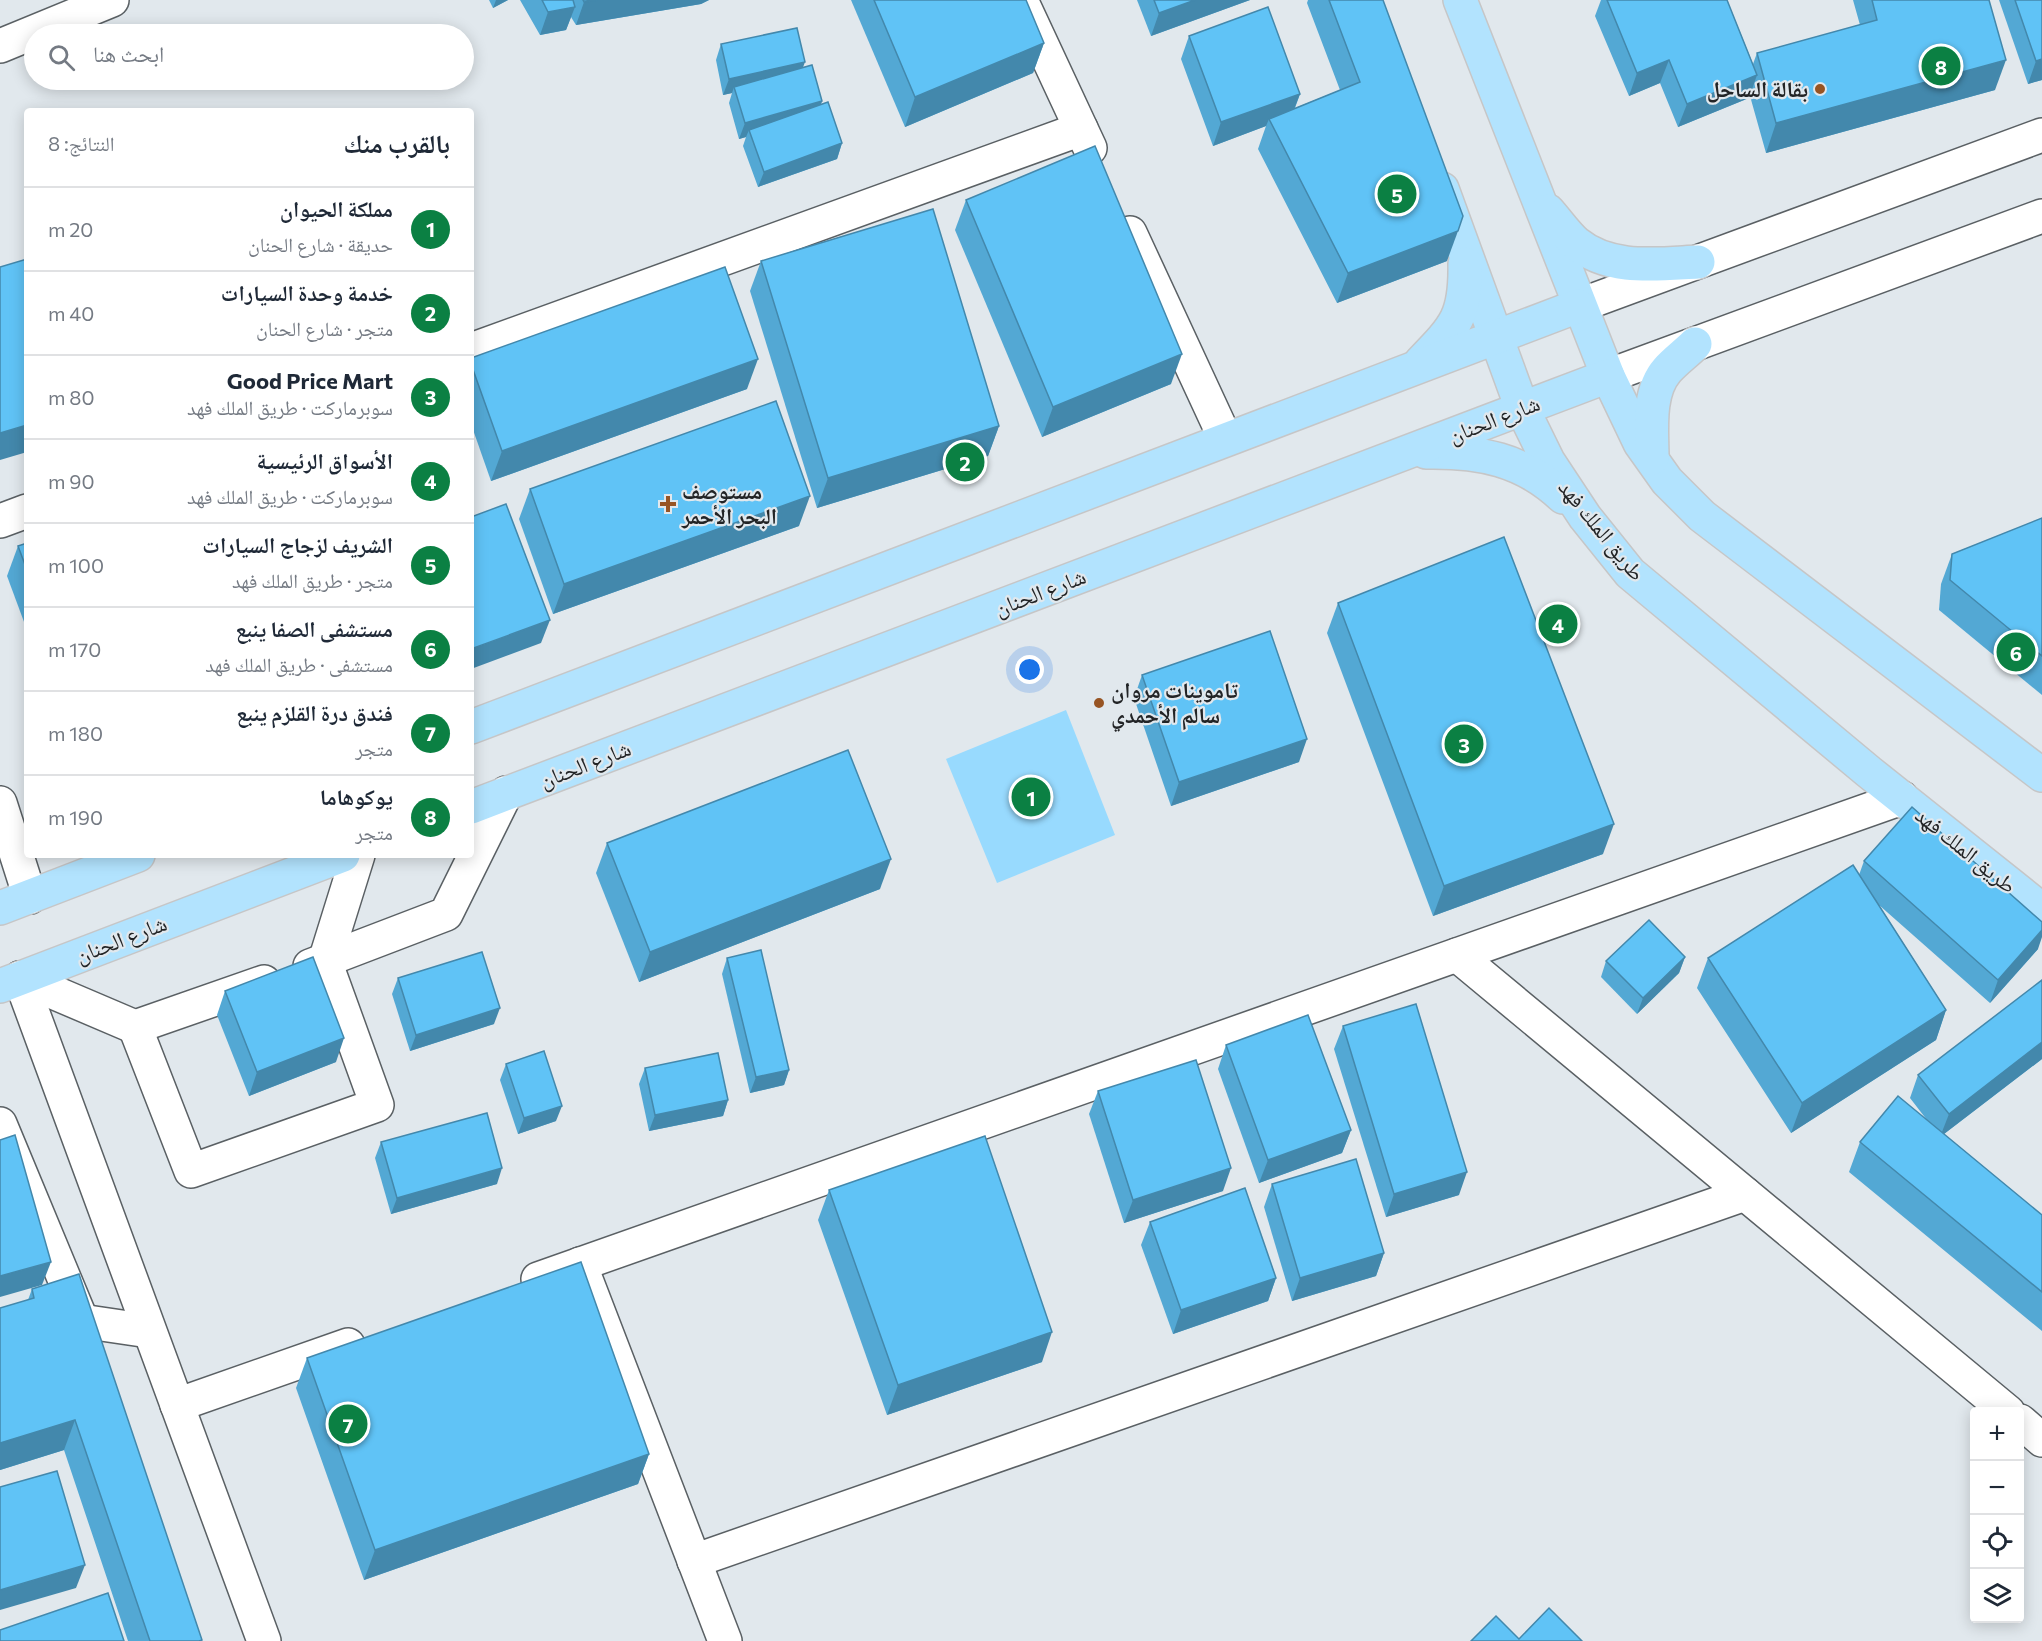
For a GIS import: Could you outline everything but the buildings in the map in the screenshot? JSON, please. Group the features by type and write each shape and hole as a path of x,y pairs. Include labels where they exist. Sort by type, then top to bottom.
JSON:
{"main road":[{"path":"1460,0 1578,306 1608,376 1640,443 1667,481 1702,516 2042,775"},
{"name":"طريق الملك فهد","path":"1431,161 1522,408 1548,461 1585,517 1630,573 1902,798 2042,910"},
{"path":"1536,196 1576,243 1601,258 1637,265 1698,262"},
{"path":"1418,366 1446,337 1459,317 1466,295 1464,247"},
{"path":"474,726 1225,438 1578,306"},
{"path":"1652,460 1652,412 1657,391 1665,372 1695,344"},
{"name":"شارع الحنان","path":"474,806 1608,376"},
{"path":"1403,453 1463,451 1510,463 1545,479 1585,517"},
{"path":"0,909 130,858"},
{"name":"شارع الحنان","path":"10,982 335,858"}],"street":[{"path":"54,24 112,0"},
{"path":"1021,0 1101,172"},
{"path":"0,46 24,36"},
{"path":"474,349 1081,129"},
{"path":"1578,306 2042,135"},
{"path":"1116,204 1225,438"},
{"path":"1608,376 2042,216"},
{"path":"0,521 24,512"},
{"path":"474,858 506,793"},
{"path":"513,1288 1902,798"},
{"path":"0,803 30,897"},
{"path":"135,1027 191,1171 377,1105 325,961 357,858"},
{"path":"10,982 135,1027 325,961 446,914 474,858"},
{"path":"1457,955 2002,1407"},
{"path":"10,982 149,1331 264,1641"},
{"path":"0,1124 93,1354"},
{"path":"694,1561 1745,1194"},
{"path":"580,1264 725,1641"},
{"path":"81,1321 149,1331"},
{"path":"177,1405 379,1335"},
{"path":"2024,1425 2042,1440"}],"shaded area":[{"path":"1066,710 1115,835 997,883 946,759"}],"place":[{"name":"يوكوهاما","path":"1941,66"},
{"name":"بقالة الساحل","path":"1820,89"},
{"name":"الشريف لزجاج السيارات","path":"1397,194"},
{"name":"خدمة وحدة السيارات","path":"965,462"},
{"name":"مستوصف البحر الأحمر","path":"668,504"},
{"name":"الأسواق الرئيسية","path":"1558,624"},
{"name":"مستشفى الصفا ينبع","path":"2016,652"},
{"name":"تاموينات مروان سالم الأحمدي","path":"1099,703"},
{"name":"Good Price Mart","path":"1464,744"},
{"name":"مملكة الحيوان","path":"1031,797"},
{"name":"فندق درة القلزم ينبع","path":"348,1424"}]}
